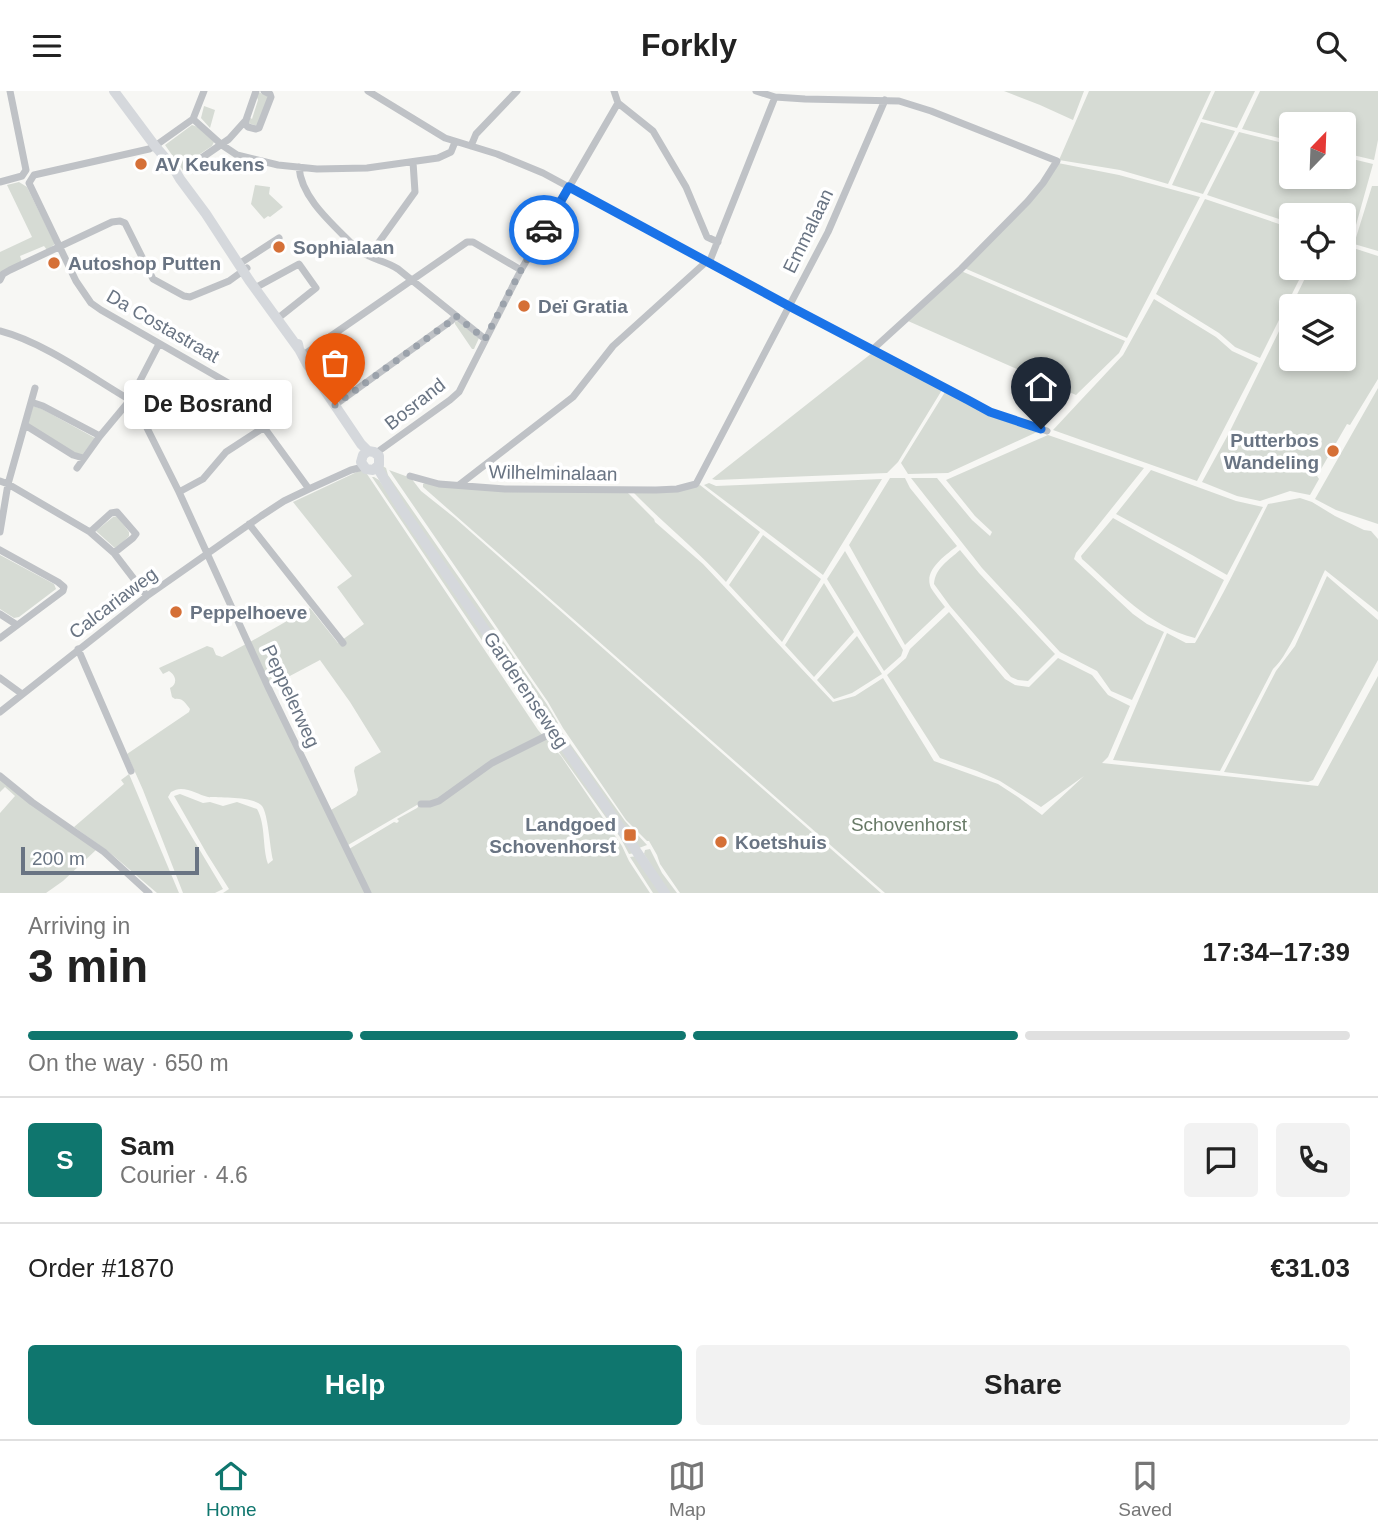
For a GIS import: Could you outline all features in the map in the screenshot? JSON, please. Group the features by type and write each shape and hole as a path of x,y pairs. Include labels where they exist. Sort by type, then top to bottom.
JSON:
{"main road":[{"name":"Garderenseweg","path":"119,93 279,318 388,487 665,893"}],"street":[{"path":"0,181 22,176 26,167 10,91"},
{"path":"155,146 193,119 204,91"},
{"path":"256,91 245,124 256,129 260,126 271,97 264,91"},
{"path":"368,91 455,142 498,154 543,173 990,412 1047,431"},
{"path":"471,146 475,134 517,91"},
{"path":"614,91 618,103 653,131 686,187 707,237 718,242"},
{"path":"756,91 775,97 899,101 1057,161 1028,201 952,277 872,350"},
{"path":"458,485 573,397 613,346 707,263 718,242 775,97"},
{"name":"Emmalaan","path":"696,484 828,232 885,100"},
{"name":"Bosrand","path":"369,458 459,391 521,270 618,103"},
{"path":"193,119 237,155 299,167 340,169 413,163 448,154 455,142"},
{"path":"187,168 222,145 246,120"},
{"name":"Da Costastraat","path":"155,146 34,175 29,183 76,281 91,303 230,384 309,489"},
{"path":"369,256 415,192 413,163"},
{"path":"299,167 300,178 309,196 361,253 392,265 485,339"},
{"path":"0,279 6,272 112,222 120,221 125,223 153,279 190,297 229,281 243,266 279,238"},
{"path":"300,352 412,281 467,242 473,242 521,270"},
{"path":"257,286 299,264 316,288 279,318"},
{"path":"335,405 456,316"},
{"path":"0,331 18,335 130,400"},
{"path":"77,468 130,400 159,344"},
{"path":"0,532 4,482 35,388"},
{"name":"Peppelerweg","path":"130,400 137,408 179,492 269,689 368,893"},
{"path":"31,402 100,436"},
{"path":"25,425 73,455 83,458"},
{"path":"179,492 203,479 226,452 263,428"},
{"name":"Calcariaweg","path":"0,712 146,596 248,524 284,501 351,471 369,458"},
{"name":"Wilhelminalaan","path":"410,476 439,484 505,489 656,490 677,489 696,484"},
{"path":"4,482 90,532 114,553 146,596"},
{"path":"90,532 111,513 117,512 136,534 114,553"},
{"path":"248,524 343,643"},
{"path":"0,550 64,587 63,591 0,638"},
{"path":"0,614 17,625"},
{"path":"78,649 131,771"},
{"path":"0,678 22,694"},
{"path":"421,804 439,801 492,763 554,730"},
{"path":"0,776 103,852 149,893"}],"green space":[{"path":"1004,91 1084,91 1073,120"},
{"path":"1089,91 1211,91 1168,184 1120,170 1059,160"},
{"path":"1215,91 1255,91 1237,128 1202,119"},
{"path":"1260,91 1378,91 1378,140 1374,160 1356,156 1356,112 1279,112 1279,138 1242,129"},
{"path":"258,92 268,96 258,126 248,123 249,117 252,119"},
{"path":"204,106 215,110 210,128 201,118"},
{"path":"1201,122 1235,131 1203,194 1172,185"},
{"path":"192,125 214,142 194,158 192,156 184,161 187,170 184,172 165,145"},
{"path":"1239,132 1279,142 1279,189 1356,189 1356,160 1373,164 1356,225 1356,203 1279,203 1279,219 1207,195"},
{"path":"1058,163 1119,175 1200,197 1127,338 964,268"},
{"path":"19,182 27,187 55,244 47,250 44,246 20,256 22,262 0,274 0,252 32,237 7,185"},
{"path":"255,185 270,187 269,194 283,207 264,219 251,204"},
{"path":"1372,186 1378,186 1378,251 1356,245"},
{"path":"1205,199 1279,224 1279,280 1299,280 1292,294 1279,294 1279,320 1260,358 1235,347 1219,333 1156,294"},
{"path":"1356,249 1378,256 1378,379 1350,425 1347,424 1317,476 1319,479 1310,495 1290,491 1260,501 1237,496 1202,482 1279,331 1279,371 1356,371 1356,294 1297,294 1304,280 1356,280"},
{"path":"961,271 1125,341 1119,353 1076,395 908,321"},
{"path":"1154,299 1216,337 1232,351 1258,363 1197,481 1053,430 1123,355"},
{"path":"457,321 479,338 474,349 455,324"},
{"path":"872,353 942,390 898,462 887,473 712,479"},
{"path":"1378,388 1378,524 1336,510 1315,499"},
{"path":"945,392 990,416 1037,432 948,473 908,474 901,463"},
{"path":"33,406 95,438 82,455 74,453 28,424"},
{"path":"1048,435 1144,468 1074,559 1133,614 1164,632 1132,700 1111,691 1097,671 1060,652 982,568 911,478 937,478 972,520 990,536 992,532 975,516 946,480"},
{"path":"381,465 386,468 388,475 546,703 558,723 555,727 401,501"},
{"name":"Schovenhorst","path":"389,470 411,478 421,491 881,893 680,893 660,864 649,841 626,820"},
{"path":"1151,470 1236,501 1263,507 1227,575 1116,514"},
{"path":"359,471 365,471 538,730 561,756 622,846 650,893 370,893 349,849 394,822 397,823 397,819 417,808 422,802 348,845 331,810 356,795 358,790 355,767 381,752 320,660 271,686 250,642 310,608 338,643 364,624 337,587 352,576 293,502"},
{"path":"372,477 379,480 550,728 545,734"},
{"path":"890,478 905,478 910,488 957,546 936,564 930,575 931,588 945,607 905,645 849,545"},
{"path":"882,479 823,575 704,485 709,483 716,486"},
{"name":"Schovenhorst","path":"425,483 627,492 655,522 703,564 833,702 855,696 883,678 934,761 998,784 1042,815 1084,776 1041,807 1000,781 940,758 887,675 949,612 1005,679 1015,685 1029,687 1058,658 1092,675 1108,695 1130,706 1108,757 1102,763 1318,786 1378,676 1378,893 885,893 423,487"},
{"path":"700,485 760,532 726,582 633,492 677,492"},
{"path":"1300,498 1371,531 1378,539 1378,612 1325,570 1294,638 1273,669 1220,771 1113,760 1167,633 1186,643 1195,643 1268,504"},
{"path":"117,516 129,536 116,549 96,531"},
{"path":"1113,518 1224,580 1195,638 1162,625 1148,616 1082,559 1081,556"},
{"path":"763,535 821,579 782,642 729,585"},
{"path":"960,550 1055,654 1028,681 1011,677 934,584 940,569"},
{"path":"845,551 903,650 901,656 884,671 827,579"},
{"path":"0,555 54,584 56,589 14,618 0,609"},
{"path":"1327,576 1378,620 1378,660 1313,780 1308,782 1224,772 1276,671 1295,646"},
{"path":"824,583 854,632 814,677 785,645"},
{"path":"857,636 882,674 852,693 834,699 817,680"},
{"path":"246,644 365,893 223,893 229,889 174,796 180,794 203,803 223,806 237,802 257,809 262,822 268,864 273,860 264,810 252,801 208,797 181,789 171,792 168,797 223,889 215,893 183,893 127,754 189,712 190,709 184,701 172,697 170,688 175,682 173,675 169,671 163,674 159,668 207,646 222,657"},
{"path":"559,728 625,821 647,845 639,848 556,729"},
{"path":"554,736 635,853 629,854 620,837 548,737"},
{"path":"129,774 179,893 157,893 109,852 74,827 124,784 121,780"},
{"path":"0,778 97,849 46,893 0,893 0,813 15,796 5,787 0,792"},
{"path":"650,849 662,873 677,893 669,893 644,854 645,850"},
{"path":"637,856 662,893 653,893 630,857"}],"way so far":[{"path":"335,405 456,316 485,339 544,230"}],"place":[{"name":"AV Keukens","path":"141,164"},
{"name":"Sophialaan","path":"279,247"},
{"name":"Autoshop Putten","path":"54,263"},
{"name":"Deï Gratia","path":"524,306"},
{"name":"De Bosrand","path":"335,405"},
{"name":"Putterbos Wandeling","path":"1333,451"},
{"name":"Peppelhoeve","path":"176,612"},
{"name":"Landgoed Schovenhorst","path":"630,835"},
{"name":"Koetshuis","path":"721,842"}],"route":[{"path":"544,230 569,187 990,412 1041,429"}]}
